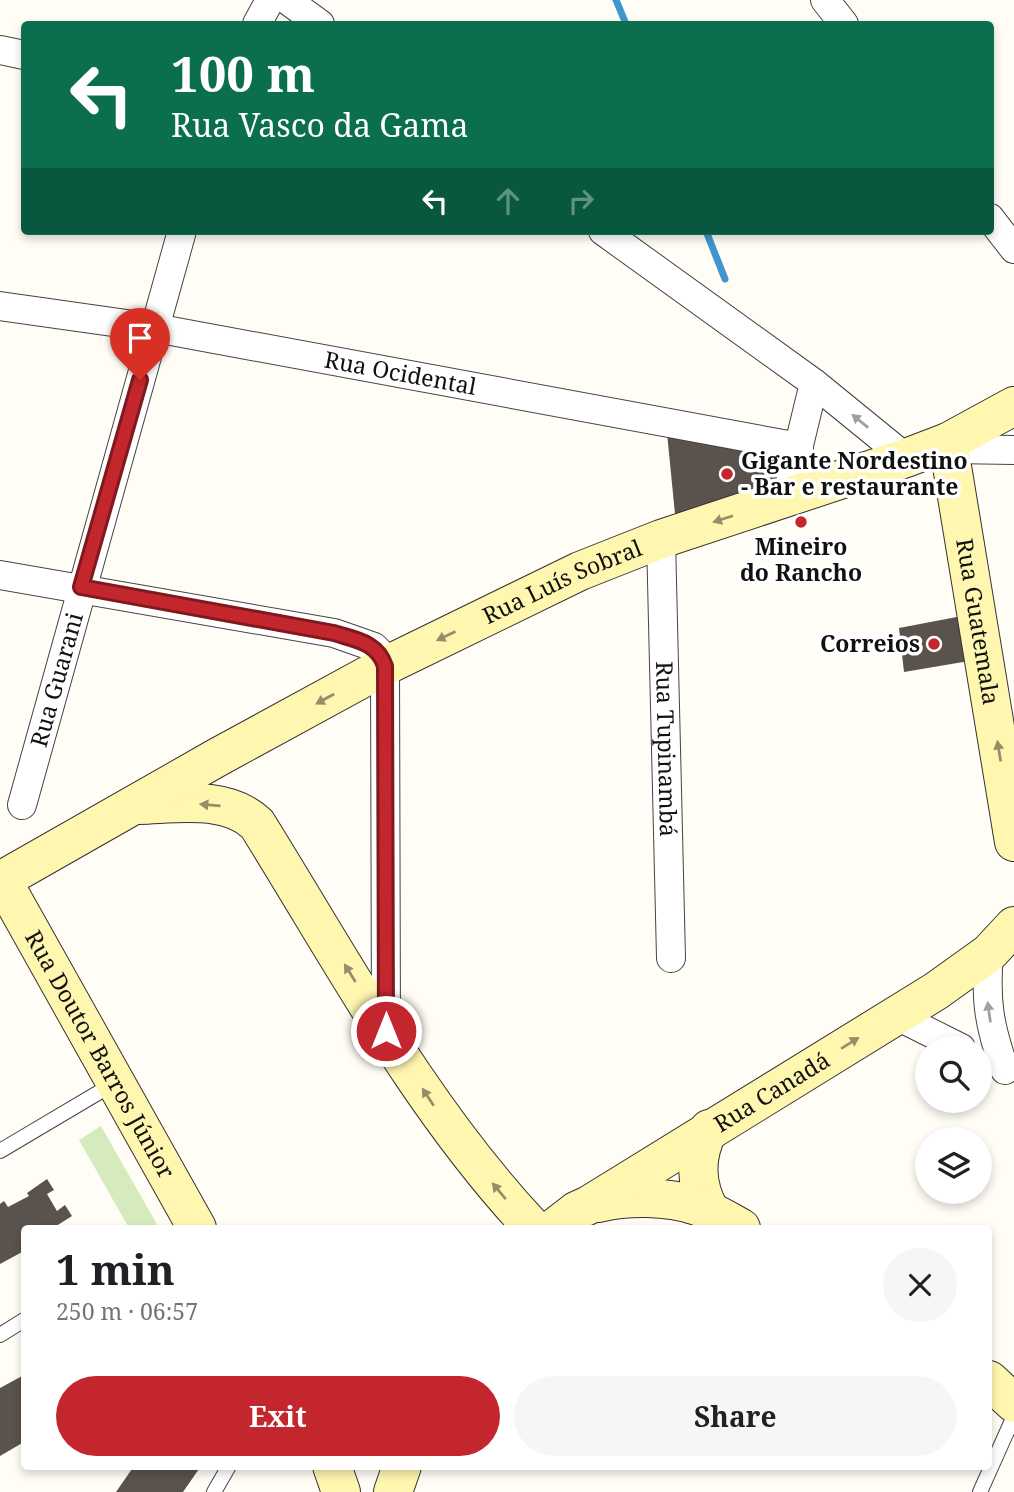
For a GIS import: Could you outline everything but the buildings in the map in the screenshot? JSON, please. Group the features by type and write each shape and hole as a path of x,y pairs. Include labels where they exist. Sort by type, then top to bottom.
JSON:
{"main road":[{"name":"Rua Luís Sobral","path":"1,879 385,666 580,571 661,539 949,445 1014,405"},
{"name":"Rua Guatemala","path":"949,445 1014,842"},
{"path":"133,805 213,805 233,809 257,824 433,1105 467,1152 530,1225"},
{"path":"35,937 34,910 39,883 60,848"},
{"name":"Rua Doutor Barros Júnior","path":"1,879 195,1225"},
{"name":"Rua Canadá","path":"558,1225 576,1211 936,991 1002,939"},
{"path":"709,1129 701,1147 699,1184 725,1220"},
{"path":"589,1205 614,1200 662,1200 695,1205 725,1220"},
{"path":"992,1383 1014,1403"},
{"path":"333,1470 341,1492"},
{"path":"393,1492 401,1470"}],"street":[{"path":"259,21 270,0"},
{"path":"287,0 316,21"},
{"path":"825,0 842,21"},
{"path":"0,50 21,54"},
{"path":"994,223 1014,249"},
{"name":"Rua Guarani","path":"22,805 181,235"},
{"path":"609,235 814,383 906,458"},
{"name":"Rua Ocidental","path":"0,306 155,328 799,447"},
{"path":"786,499 814,383"},
{"path":"949,445 1014,450"},
{"name":"Rua Tupinambá","path":"661,539 671,958"},
{"path":"0,575 334,633 374,647 379,652 385,666 386,1031"},
{"path":"1002,939 986,984 988,1012 1009,1073"},
{"path":"895,1015 937,1036"},
{"path":"992,1064 1009,1073"}],"lane":[{"path":"0,1151 116,1083"},
{"path":"0,1335 21,1322"},
{"path":"992,1465 1014,1416"},
{"path":"214,1492 227,1470"},
{"path":"980,1492 990,1470"}],"green space":[{"path":"101,1126 157,1225 127,1225 79,1140"}],"waterway":[{"path":"616,0 625,21"},
{"path":"708,235 725,279"}],"place":[{"name":"Gigante Nordestino - Bar e restaurante","path":"727,474"},
{"name":"Mineiro do Rancho","path":"801,522"},
{"name":"Correios","path":"934,644"}],"route":[{"path":"140,380 81,587 334,633 374,647 383,658 386,1031"}]}
